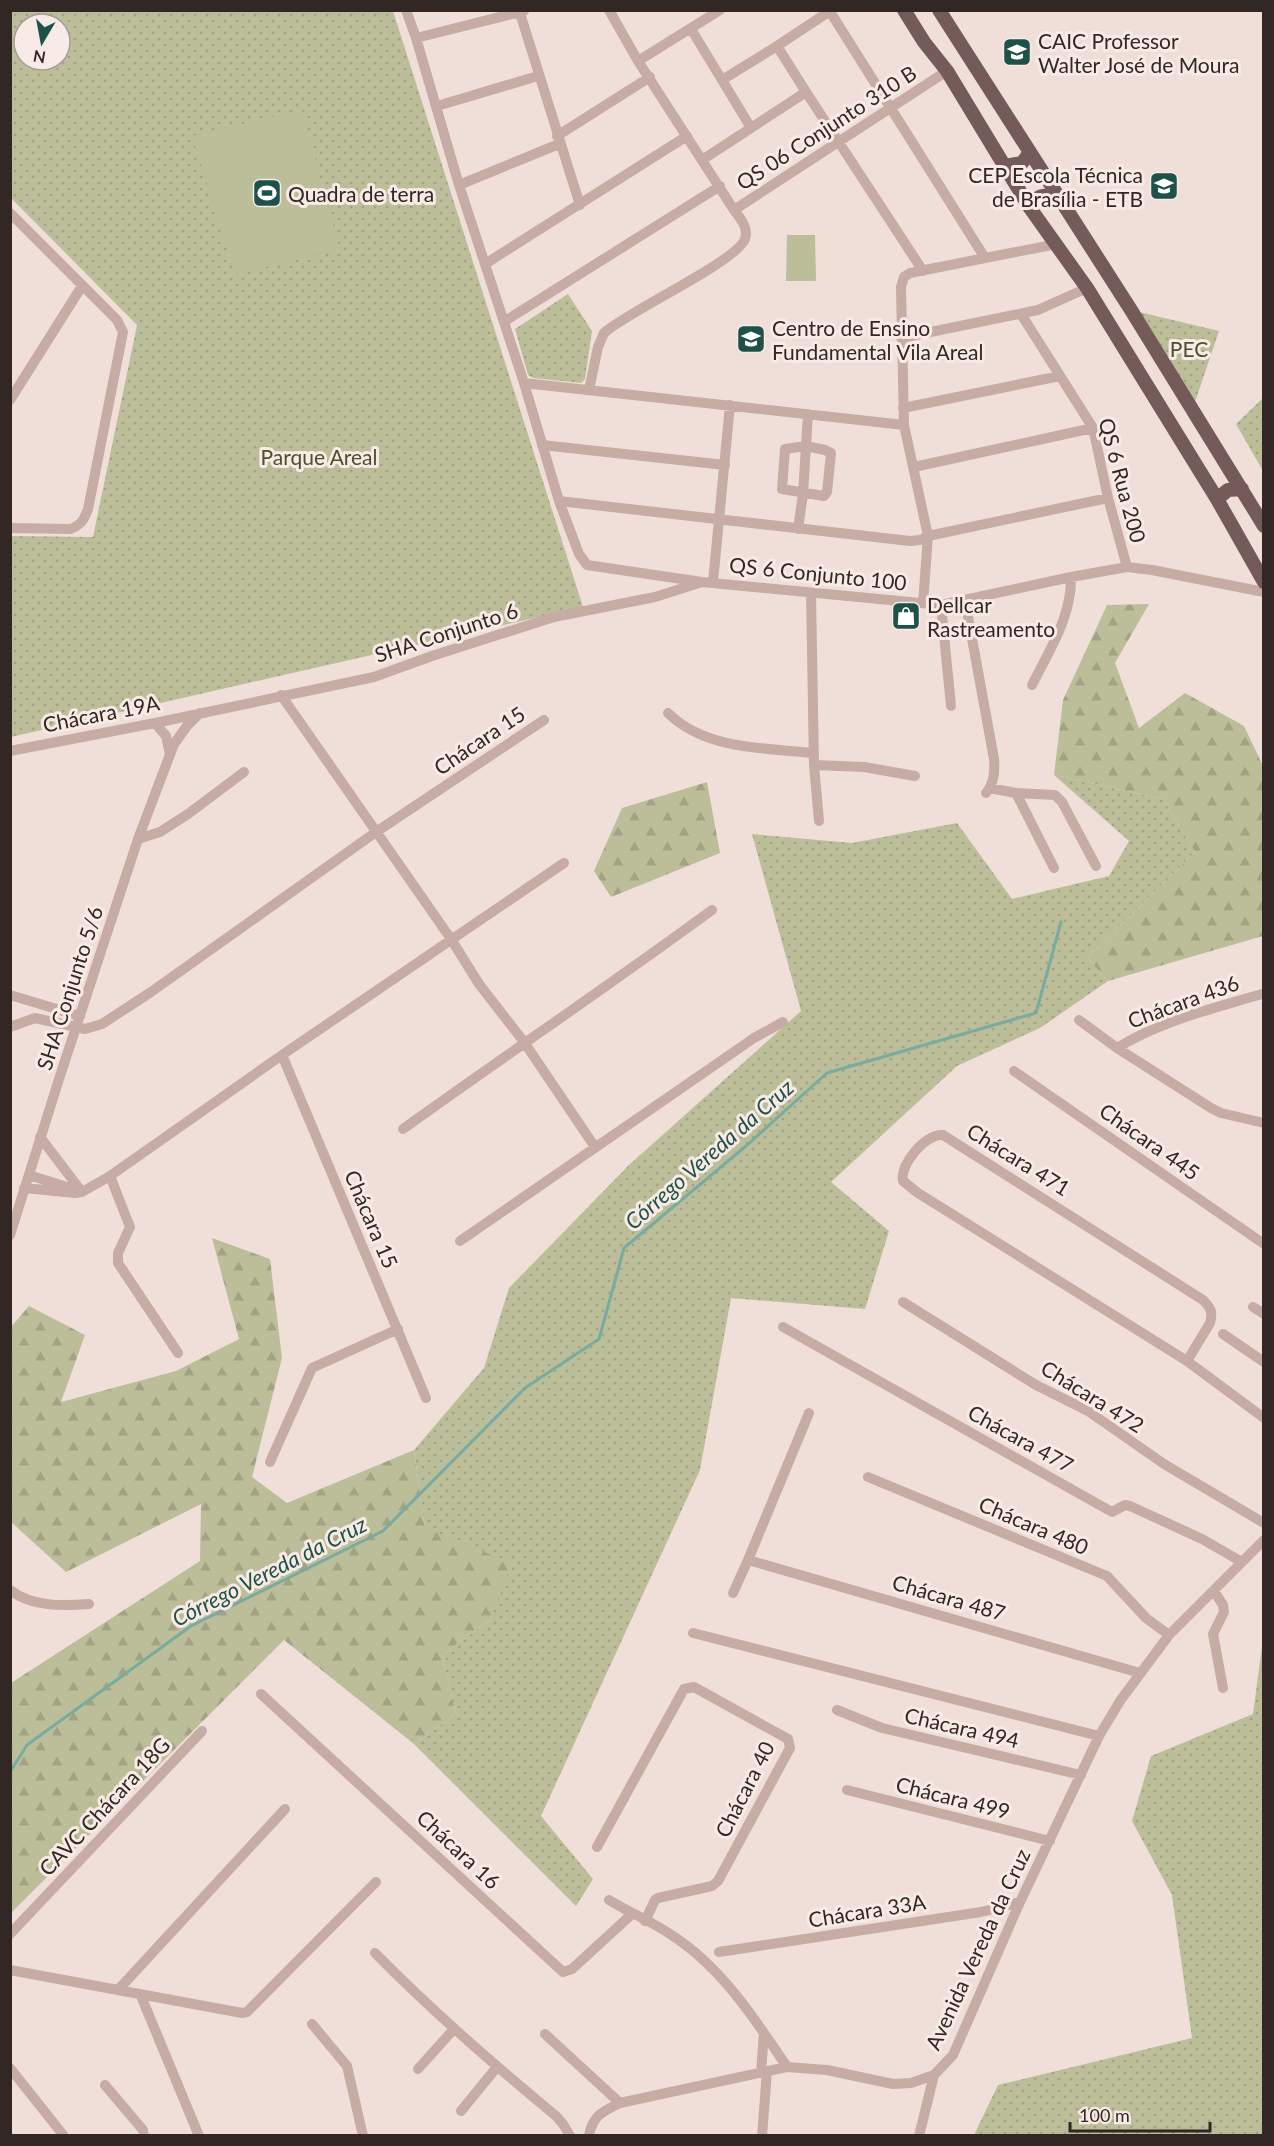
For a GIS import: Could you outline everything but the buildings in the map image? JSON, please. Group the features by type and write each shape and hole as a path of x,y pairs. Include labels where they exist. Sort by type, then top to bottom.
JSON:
{"main road":[{"path":"904,10 924,42 947,71 1030,208 1087,288 1217,499 1263,584"},
{"path":"939,10 1131,310 1263,526"},
{"path":"1005,166 1022,163 1030,152"},
{"path":"1030,208 1039,196 1056,195"},
{"path":"1217,499 1228,490 1242,489"}],"street":[{"path":"406,10 417,38 459,185 505,321 559,501 910,541 1108,498"},
{"path":"609,10 638,61 734,210"},
{"path":"638,61 720,10"},
{"path":"417,38 521,11 538,76 580,205"},
{"path":"722,81 829,11 985,258"},
{"path":"691,29 751,128"},
{"path":"777,46 923,271"},
{"name":"QS 06 Conjunto 310 B","path":"589,390 598,347 604,333 711,267 742,243 746,232 741,219 734,210 947,71"},
{"path":"437,106 538,76"},
{"path":"459,185 558,140 650,77"},
{"path":"702,160 806,92"},
{"path":"485,264 687,136"},
{"path":"505,321 720,186"},
{"path":"10,528 70,529 79,526 84,520 123,332 117,320 11,214"},
{"path":"923,603 928,536 904,425 902,282 907,274 1057,244"},
{"path":"10,400 82,286"},
{"path":"901,338 1038,310 1087,288"},
{"name":"QS 6 Rua 200","path":"1021,314 1093,428 1108,498 1127,567"},
{"path":"903,408 1060,376"},
{"path":"524,383 904,425"},
{"path":"707,582 718,520 730,405"},
{"path":"798,530 803,494 808,414"},
{"path":"914,467 1093,428"},
{"path":"542,445 725,465"},
{"path":"806,446 828,451 831,453 831,459 826,494 820,497 803,494 782,489 785,450 806,446"},
{"name":"QS 6 Conjunto 100","path":"559,501 579,554 587,565 707,582 941,605 1127,567 1248,589 1263,584"},
{"path":"1032,685 1063,623 1071,588 1071,577"},
{"name":"SHA Conjunto 6","path":"200,713 374,677 554,617 655,597 707,582"},
{"path":"811,592 814,765 819,821"},
{"path":"965,600 995,772 988,791 1055,795 1062,802 1096,866"},
{"path":"941,605 951,706"},
{"path":"281,695 452,939 479,984 524,1042 595,1147"},
{"name":"Chácara 19A","path":"10,751 200,713"},
{"name":"SHA Conjunto 5/6","path":"10,1235 138,839 170,755 187,726 200,713"},
{"path":"668,713 690,731 719,741 750,747 814,753"},
{"name":"Chácara 15","path":"76,1028 90,1029 119,1014 376,832 544,720"},
{"path":"155,723 166,736 170,755"},
{"path":"814,765 864,767 915,776"},
{"path":"138,839 160,832 244,772"},
{"path":"1016,793 1054,868"},
{"path":"24,1188 69,1193 82,1192 110,1176 282,1055 564,863"},
{"path":"403,1129 524,1042 625,974 712,909"},
{"name":"Chácara 436","path":"1118,1048 1130,1040 1188,1016 1262,994"},
{"path":"10,995 80,1016"},
{"path":"10,1027 31,1018 40,1018 76,1028"},
{"name":"Chácara 436","path":"1079,1020 1211,1108 1221,1113 1263,1123"},
{"path":"460,1241 754,1038 783,1022"},
{"name":"Chácara 15","path":"282,1055 426,1398"},
{"name":"Chácara 445","path":"1014,1071 1263,1244"},
{"name":"Chácara 471","path":"1187,1361 1212,1317 1212,1310 1203,1300 943,1135 930,1137 906,1165 902,1173 903,1181 918,1193 1187,1361 1263,1418"},
{"path":"40,1137 82,1192"},
{"path":"29,1175 82,1192"},
{"path":"110,1176 130,1227 118,1253 118,1263 178,1353"},
{"name":"Chácara 472","path":"903,1302 1036,1385 1088,1411 1164,1464 1263,1523"},
{"path":"1253,1307 1263,1314"},
{"name":"Chácara 477","path":"783,1327 1112,1512 1125,1505 1130,1506 1202,1539 1242,1562"},
{"path":"270,1462 312,1368 398,1329"},
{"path":"1223,1334 1262,1357"},
{"path":"733,1593 809,1413"},
{"name":"Chácara 480","path":"867,1477 1107,1576 1146,1618 1169,1635"},
{"name":"Avenida Vereda da Cruz","path":"589,2136 592,2122 600,2113 620,2103 764,2071 787,2067 827,2070 893,2084 911,2083 934,2075 953,2055 1020,1902 1099,1736 1119,1701 1169,1635 1263,1540"},
{"name":"Chácara 487","path":"748,1560 1140,1673"},
{"path":"10,1590 25,1599 54,1605 88,1604"},
{"path":"1214,1591 1224,1612 1213,1634 1223,1688"},
{"path":"693,1633 1099,1736"},
{"name":"Chácara 40","path":"597,1847 684,1689 694,1687 788,1739 790,1748 718,1881 712,1886 658,1898 645,1921"},
{"name":"Chácara 16","path":"261,1694 563,1972 572,1970 632,1914"},
{"name":"Chácara 494","path":"837,1710 882,1728 1081,1775"},
{"name":"CAVC Chácara 18G","path":"10,1934 202,1731"},
{"name":"Chácara 499","path":"847,1790 1050,1841"},
{"path":"118,1990 285,1809"},
{"path":"10,1970 141,1996 247,2012 376,1882"},
{"path":"609,1900 673,1935 696,1953 742,2002 787,2067"},
{"name":"Chácara 33A","path":"719,1952 970,1914 1020,1902"},
{"path":"375,1953 412,1991 556,2116 570,2136"},
{"path":"141,1996 199,2136"},
{"path":"312,2024 347,2066 363,2136"},
{"path":"418,2068 454,2028"},
{"path":"762,2136 764,2033"},
{"path":"545,2034 620,2103"},
{"path":"461,2111 497,2067"},
{"path":"10,2068 64,2136"},
{"path":"919,2136 934,2075"},
{"path":"105,2085 143,2130 144,2136"}],"green space":[{"name":"Parque Areal","path":"11,11 393,11 583,607 11,737 10,536 93,537 137,325 11,198"},
{"name":"Quadra de terra","path":"302,110 340,250 235,274 192,136"},
{"path":"787,235 815,235 816,281 786,281"},
{"path":"568,294 592,331 585,379 581,383 533,378 528,375 515,329"},
{"name":"PEC","path":"1139,312 1219,331 1195,402"},
{"path":"1263,398 1263,471 1236,424"},
{"path":"1149,604 1115,663 1139,728 1185,693 1244,726 1263,766 1263,936 1108,981 1087,958 1195,852 1163,799 1054,775 1063,700 1107,605"},
{"path":"1054,775 1163,799 1195,852 1087,958 1108,981 1040,1028 957,1066 831,1182 889,1231 865,1309 731,1298 700,1470 541,1816 593,1879 576,1906 414,1744 456,1714 442,1655 491,1619 425,1528 414,1450 484,1368 509,1288 629,1165 801,1011 752,834 852,843 957,823 1012,899 1109,876 1129,841"},
{"path":"707,782 720,853 611,897 594,871 622,808"},
{"path":"212,1238 270,1259 282,1358 252,1477 287,1503 414,1450 425,1528 512,1563 491,1619 442,1655 456,1714 414,1744 284,1640 11,1913 11,1683 200,1561 201,1504 66,1572 11,1522 11,1327 29,1306 85,1335 61,1402 176,1371 239,1339"},
{"path":"1263,1639 1263,2135 974,2135 998,2085 1192,2038 1172,1895 1132,1821 1151,1756 1253,1714"}],"waterway":[{"name":"Córrego Vereda da Cruz","path":"10,1772 27,1745 191,1626 383,1531 525,1388 599,1339 624,1248 746,1146 827,1073 1036,1013 1061,922"}],"place":[{"name":"CAIC Professor Walter José de Moura","path":"1017,52"},
{"name":"CEP Escola Técnica de Brasília - ETB","path":"1164,186"},
{"name":"Quadra de terra","path":"267,193"},
{"name":"Centro de Ensino Fundamental Vila Areal","path":"751,339"},
{"name":"Dellcar Rastreamento","path":"906,616"}]}
